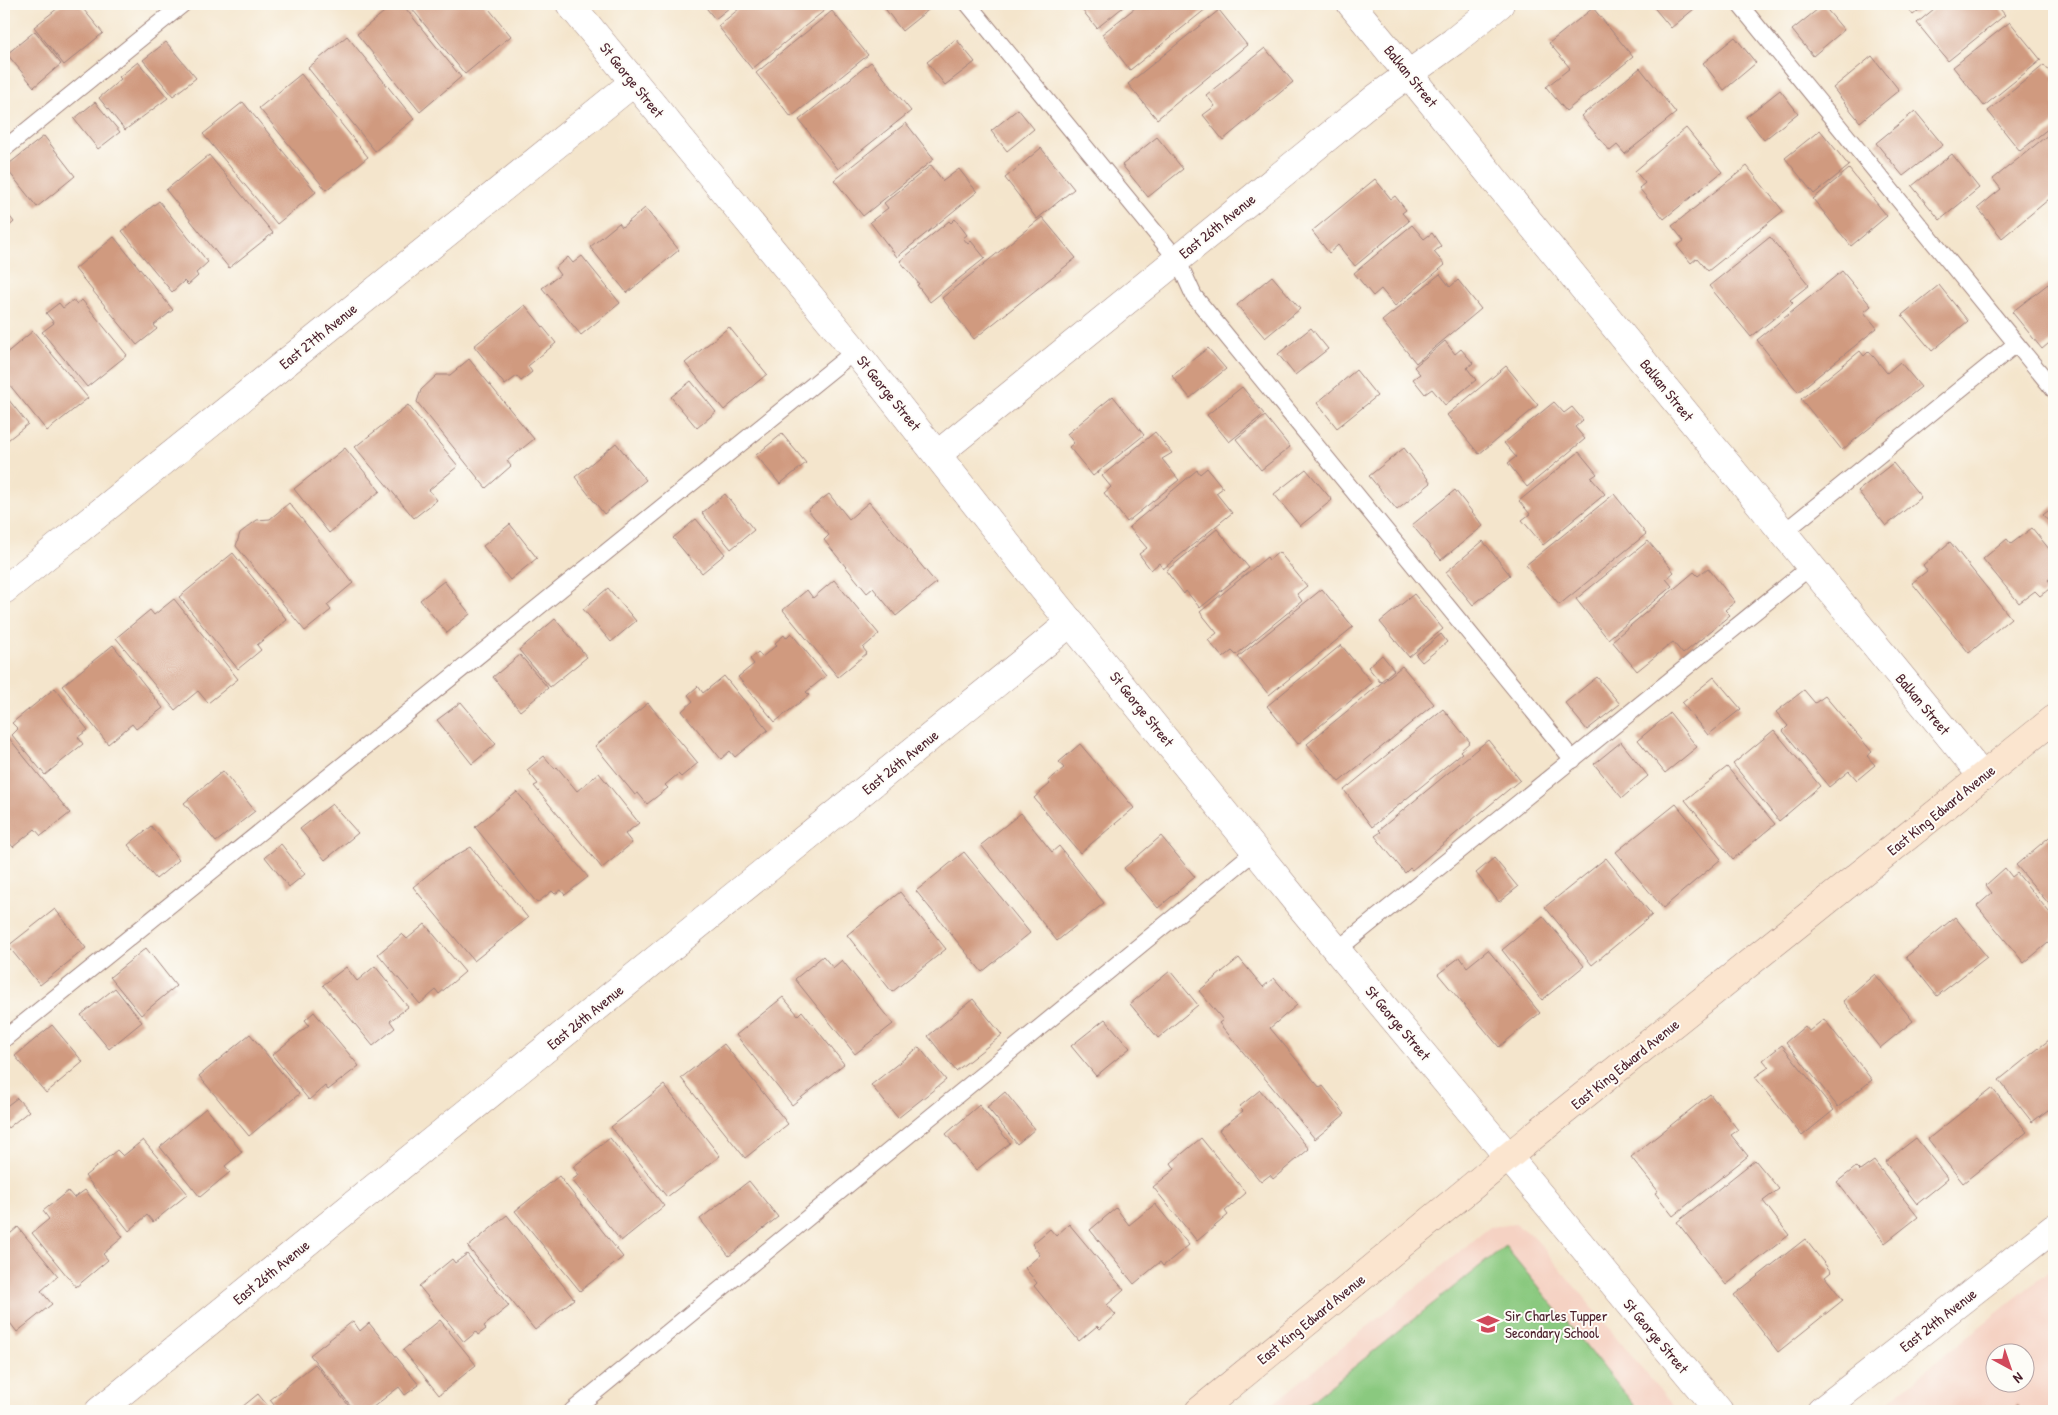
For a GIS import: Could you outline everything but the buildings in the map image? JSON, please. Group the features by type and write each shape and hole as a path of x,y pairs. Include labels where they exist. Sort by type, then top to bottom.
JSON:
{"main road":[{"name":"East King Edward Avenue","path":"1198,1411 1509,1157 2054,719"}],"street":[{"name":"St George Street","path":"570,4 855,351 1015,554 1255,851 1718,1411"},
{"name":"Balkan Street","path":"1351,4 1983,777"},
{"name":"East 26th Avenue","path":"938,454 1377,96 1453,42 1500,4"},
{"name":"East 27th Avenue","path":"4,590 634,82"},
{"name":"East 26th Avenue","path":"99,1411 1023,663 1071,622"},
{"name":"East 24th Avenue","path":"1821,1411 2054,1228"}],"lane":[{"path":"4,149 183,4"},
{"path":"968,4 1177,259 1194,296 1573,760"},
{"path":"1739,4 2054,390"},
{"path":"1784,533 2016,344"},
{"path":"4,1039 855,351"},
{"path":"1337,950 1810,567"},
{"path":"572,1411 1255,851"}],"shaded area":[{"name":"Sir Charles Tupper Secondary School","path":"1515,1224 1534,1237 1677,1411 1264,1411 1490,1227"},
{"path":"2054,1267 2054,1411 1875,1411"}],"green space":[{"name":"Sir Charles Tupper Secondary School","path":"1505,1246 1639,1411 1299,1411"}],"place":[{"name":"Sir Charles Tupper Secondary School","path":"1488,1324"}]}
